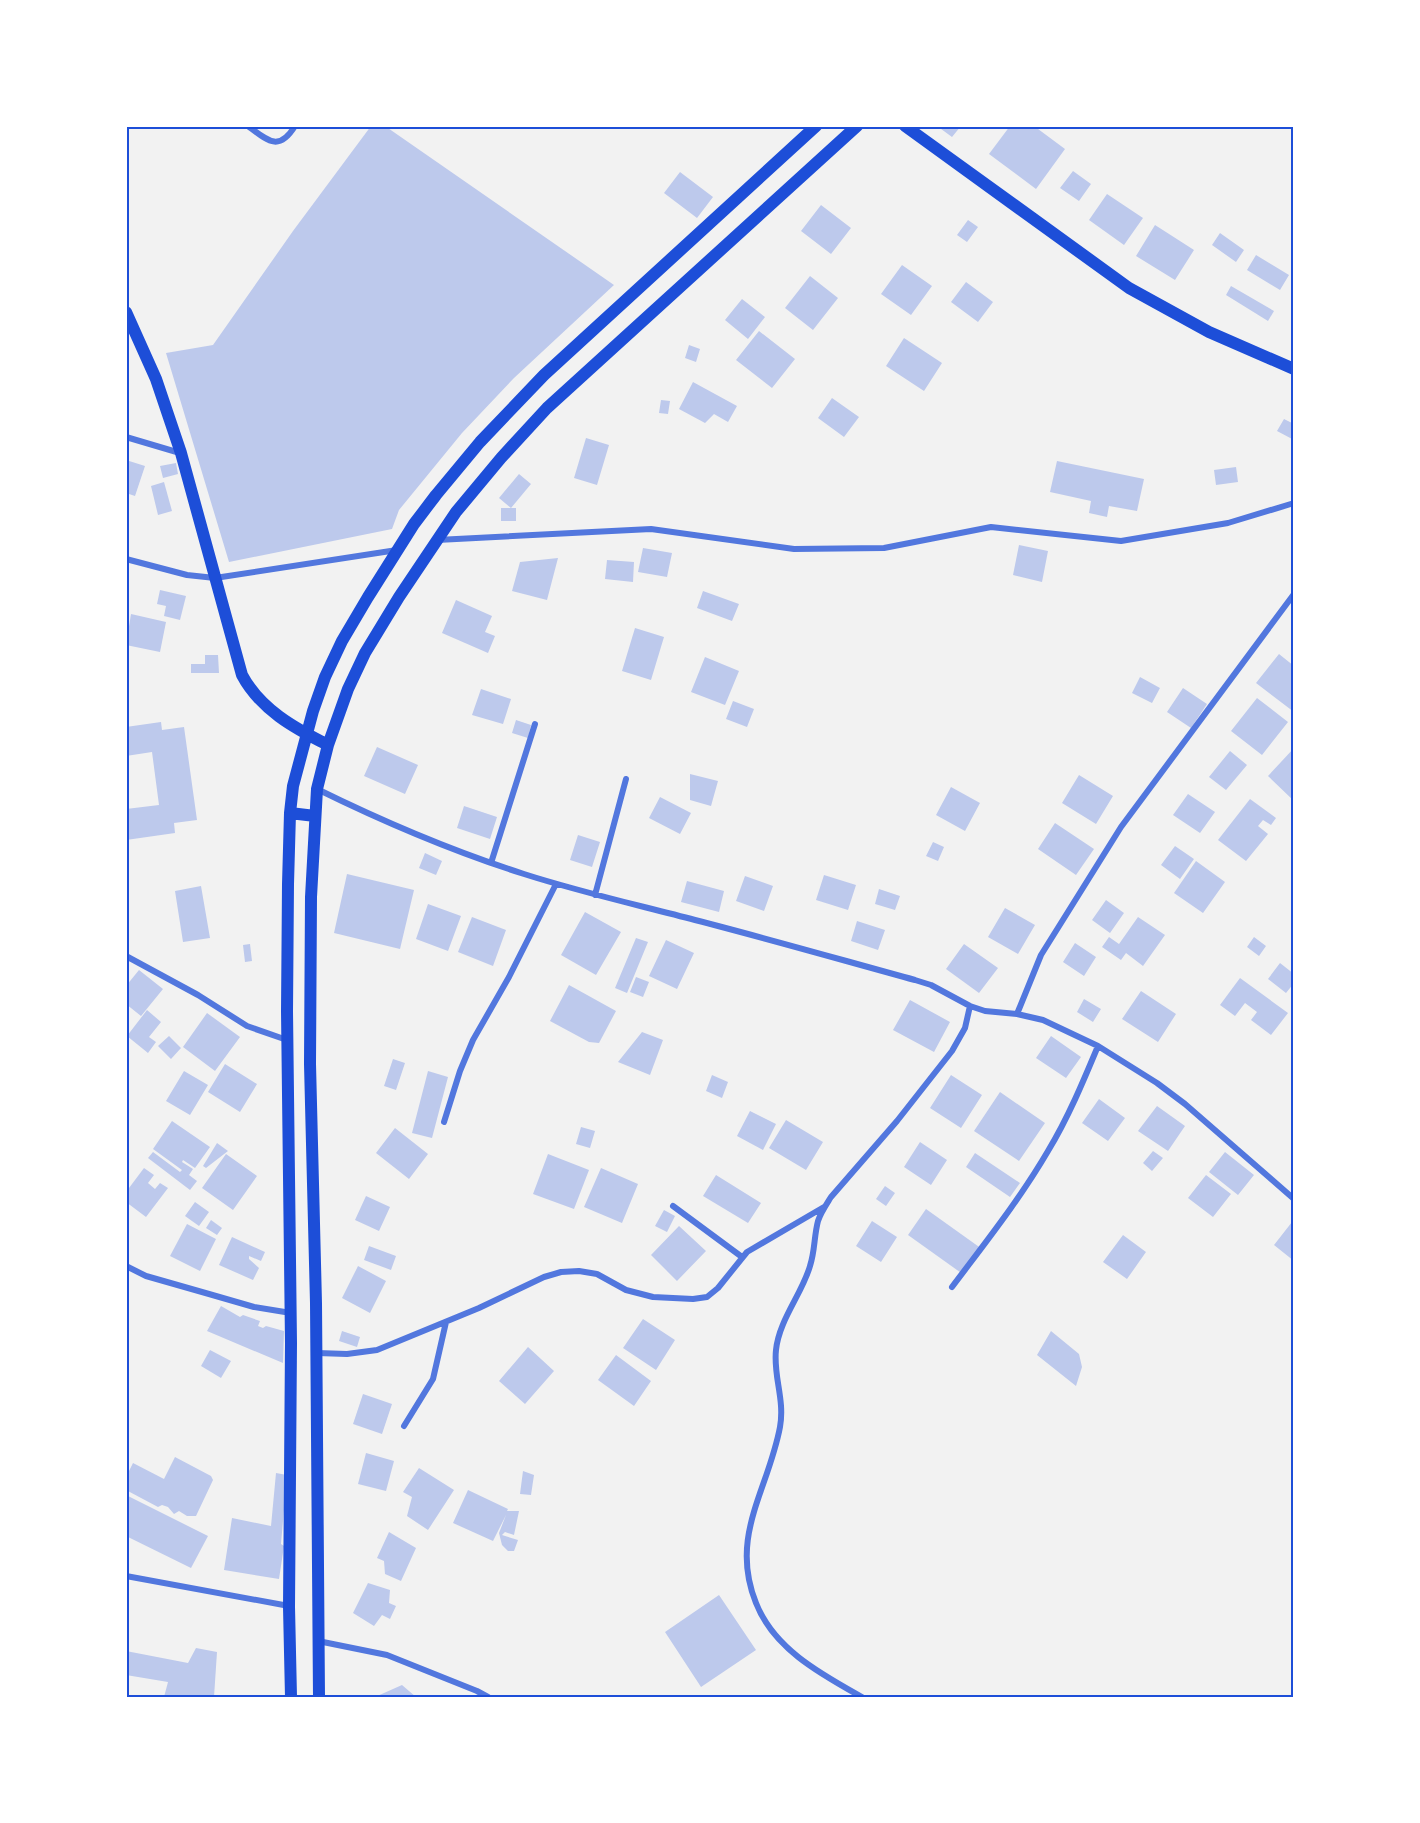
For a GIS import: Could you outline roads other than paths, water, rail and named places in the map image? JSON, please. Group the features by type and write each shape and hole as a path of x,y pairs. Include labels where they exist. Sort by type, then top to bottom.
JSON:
{"main road":[{"path":"291,1697 289,1606 291,1313 287,1040 290,813 293,786 306,734 325,677 342,641 397,550 435,495 480,442 525,394 816,126"},
{"path":"319,1697 316,1353 310,1064 310,897 317,789 328,745 348,689 365,652 436,540 493,467 547,408 857,126"},
{"path":"905,126 1129,288 1209,332 1294,369"},
{"path":"126,312 156,379 180,453 239,665 248,686 265,705 286,722 328,745"},
{"path":"290,813 315,816"}],"street":[{"path":"248,126 271,141 279,142 286,140 295,126"},
{"path":"126,437 180,453"},
{"path":"436,540 651,529 794,549 884,548 991,527 1121,541 1228,523 1294,503"},
{"path":"126,559 187,575 215,578 397,550"},
{"path":"1017,1014 1041,955 1120,827 1294,594"},
{"path":"491,862 535,724"},
{"path":"595,895 626,779"},
{"path":"317,789 402,829 556,884 693,919 931,985 970,1006 985,1011 1017,1014 1043,1020 1098,1046 1157,1083 1185,1104 1294,1199"},
{"path":"444,1122 473,1040 509,977 556,884"},
{"path":"126,956 198,995 247,1026 287,1040"},
{"path":"862,1697 808,1665 777,1638 765,1622 749,1584 746,1543 780,1425 781,1395 776,1350 779,1335 810,1267 818,1221 824,1207 897,1121 951,1051 965,1028 970,1006"},
{"path":"952,1287 1012,1207 1048,1152 1078,1094 1098,1046"},
{"path":"673,1206 742,1257"},
{"path":"316,1353 370,1352 446,1322 544,1277 561,1272 579,1271 597,1274 626,1290 653,1297 700,1299 713,1293 742,1257 753,1248 824,1207"},
{"path":"126,1266 146,1276 220,1298 291,1313"},
{"path":"404,1426 432,1379 446,1322"},
{"path":"126,1576 289,1606"},
{"path":"318,1640 387,1655 488,1697"}]}
